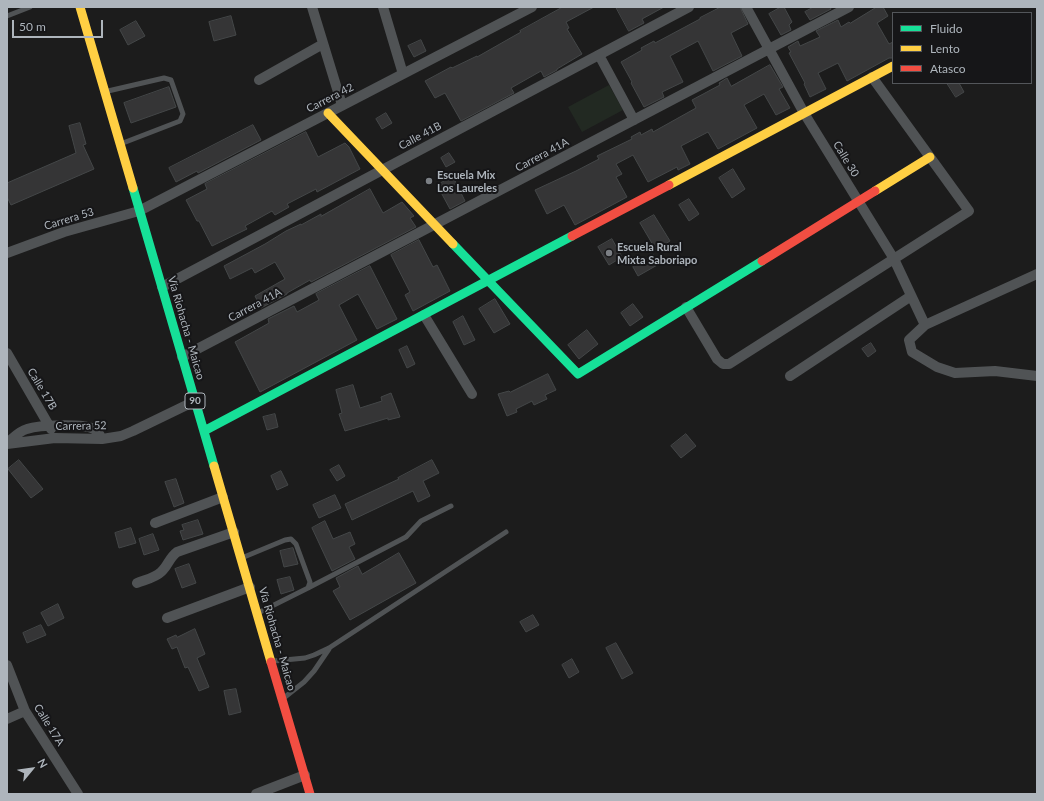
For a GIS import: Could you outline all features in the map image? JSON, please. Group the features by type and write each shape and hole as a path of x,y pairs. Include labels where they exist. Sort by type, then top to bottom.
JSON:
{"main road":[{"name":"Vía Riohacha - Maicao","path":"80,7 310,794"},
{"path":"204,431 892,67"},
{"path":"328,113 578,374 930,157"}],"street":[{"path":"312,7 342,105"},
{"path":"383,7 403,74"},
{"name":"Carrera 42","path":"139,210 532,7"},
{"name":"Calle 41B","path":"162,287 689,7"},
{"name":"Calle 30","path":"746,7 804,113 894,259 925,325"},
{"name":"Carrera 41A","path":"182,357 849,7"},
{"path":"259,80 323,44"},
{"path":"599,55 634,120"},
{"path":"686,308 717,359 723,364 729,364 969,211 872,78"},
{"name":"Carrera 53","path":"7,253 64,232 139,210"},
{"path":"1037,274 925,325 909,340 912,352 937,367 954,373 995,371 1037,376"},
{"path":"790,376 911,296"},
{"path":"424,315 472,394"},
{"name":"Calle 17B","path":"7,353 50,425 55,438"},
{"name":"Carrera 52","path":"7,444 55,438 102,439 121,436 195,401"},
{"path":"7,444 16,434 27,429 50,425 87,426 98,432 102,439"},
{"path":"155,523 223,497"},
{"path":"137,583 162,572 172,555 234,532"},
{"path":"167,618 250,587"},
{"name":"Calle 17A","path":"7,665 26,711 78,794"},
{"path":"7,719 26,711"},
{"path":"256,794 305,775"}],"lane":[{"path":"7,16 30,7"},
{"path":"105,92 164,78 171,80 183,114 180,121 120,144"},
{"path":"257,613 308,588 406,536 421,521 450,506"},
{"path":"272,661 305,658 329,648 506,532"},
{"path":"241,558 290,539 296,544 310,582 308,588"},
{"path":"282,699 304,682 314,671 329,648"}],"shaded area":[{"path":"609,85 623,110 582,132 568,107"}],"building":[{"path":"563,7 594,7 566,22 569,28 567,29 582,54 544,77 541,71 511,88 514,93 461,121 445,93 435,98 425,81 451,67 452,68 477,57"},
{"path":"616,7 664,7 642,19 644,23 629,31"},
{"path":"721,7 740,7 748,24 731,33 742,56 713,71 698,41 670,56 683,82 662,92 664,97 644,107 621,62 642,50 641,48 654,41 655,43"},
{"path":"781,7 784,7 792,22 789,25 791,30 781,35 769,14"},
{"path":"814,7 830,7 831,9 810,20 805,12"},
{"path":"877,7 883,7 888,16 877,23 889,44 892,42 892,58 889,58 847,81 838,63 818,73 826,89 810,97 804,84 805,83 789,53 791,52 788,47 798,41 800,46 820,37 816,31 838,20 841,27 849,22 850,23"},
{"path":"231,16 236,35 214,41 209,22"},
{"path":"136,21 145,36 128,45 120,30"},
{"path":"421,40 426,51 414,57 408,46"},
{"path":"770,65 783,87 779,89 790,108 776,115 764,94 744,105 757,128 718,149 708,132 681,146 690,164 678,170 677,167 648,182 633,155 616,164 622,174 616,177 627,197 575,225 564,205 547,214 535,190 599,159 597,156 632,139 631,137 640,132 641,135 652,129 653,132 696,108 692,100 720,85 719,83 727,78 731,86"},
{"path":"948,84 960,84 964,92 956,97"},
{"path":"169,87 176,107 131,123 124,103"},
{"path":"386,113 392,123 382,129 376,119"},
{"path":"80,123 86,144 83,145 94,169 11,205 7,197 7,183 76,153 69,126"},
{"path":"253,125 261,140 198,173 197,171 176,182 169,168"},
{"path":"306,132 318,157 345,143 349,147 360,169 317,192 316,189 287,204 289,207 275,215 272,211 245,226 247,229 212,246 186,200 207,189 205,184"},
{"path":"449,153 455,162 446,167 441,158"},
{"path":"733,169 745,189 732,198 719,178"},
{"path":"453,177 465,201 450,209 437,185"},
{"path":"370,189 383,213 402,202 414,216 410,218 416,227 311,282 310,280 261,308 255,296 285,279 275,262 255,273 252,268 230,279 224,266 286,231 321,214 321,216"},
{"path":"689,199 699,214 689,221 679,205"},
{"path":"654,215 670,241 656,250 640,223"},
{"path":"612,239 622,257 609,265 598,247"},
{"path":"419,240 433,267 437,265 450,291 413,311 405,295 410,292 391,255"},
{"path":"654,255 659,264 638,276 633,267"},
{"path":"370,266 397,319 377,329 358,294 339,305 357,340 260,392 235,342 269,323 268,319 294,306 297,312 319,300 316,294"},
{"path":"495,299 510,324 494,333 479,309"},
{"path":"633,304 643,317 630,326 621,313"},
{"path":"463,316 475,340 464,345 453,322"},
{"path":"587,330 598,344 579,359 568,345"},
{"path":"871,343 876,351 868,357 862,349"},
{"path":"407,346 415,364 407,368 399,350"},
{"path":"548,374 556,390 545,395 547,399 534,405 532,401 516,409 517,412 507,416 498,394 510,392"},
{"path":"353,385 360,408 382,401 381,397 391,393 400,417 388,420 388,418 345,431 339,414 342,413 336,390"},
{"path":"275,414 278,427 267,430 263,417"},
{"path":"686,434 696,446 681,458 671,446"},
{"path":"19,460 43,489 31,498 8,469"},
{"path":"432,460 439,473 423,481 430,496 418,502 413,491 352,520 345,504 399,479 398,478"},
{"path":"339,465 345,476 337,481 330,470"},
{"path":"281,471 288,485 277,490 271,476"},
{"path":"176,479 184,503 174,507 165,482"},
{"path":"335,495 341,508 319,518 313,505"},
{"path":"198,520 203,534 183,540 180,531 184,530 182,525"},
{"path":"325,521 333,539 350,532 355,544 349,547 355,559 332,571 312,528"},
{"path":"131,528 136,543 119,548 115,533"},
{"path":"153,534 159,550 144,555 139,539"},
{"path":"293,548 298,564 284,567 280,551"},
{"path":"399,553 416,583 350,620 333,591 340,587 336,578 358,566 362,574"},
{"path":"189,564 196,583 182,588 175,569"},
{"path":"290,577 294,590 281,594 277,580"},
{"path":"58,604 64,618 48,626 41,613"},
{"path":"533,615 539,625 526,632 520,622"},
{"path":"41,625 46,635 27,643 23,633"},
{"path":"195,629 205,654 197,658 209,687 199,691 188,667 185,668 177,647 172,649 167,639 176,635 177,637"},
{"path":"616,643 633,673 622,679 606,648"},
{"path":"572,659 579,672 569,678 562,665"},
{"path":"236,689 241,712 229,715 224,691"}],"traffic: fast":[{"path":"133,188 214,466"},
{"path":"204,431 572,236"},
{"path":"453,244 578,374 762,261"}],"traffic: slow":[{"path":"80,7 133,188"},
{"path":"669,185 892,67"},
{"path":"328,113 453,244"},
{"path":"875,191 930,157"},
{"path":"214,466 271,662"}],"traffic: jam":[{"path":"572,236 669,185"},
{"path":"762,261 875,191"},
{"path":"271,662 310,794"}],"place":[{"name":"Escuela Mix Los Laureles","path":"429,181"},
{"name":"Escuela Rural Mixta Saboriapo","path":"609,253"}]}
